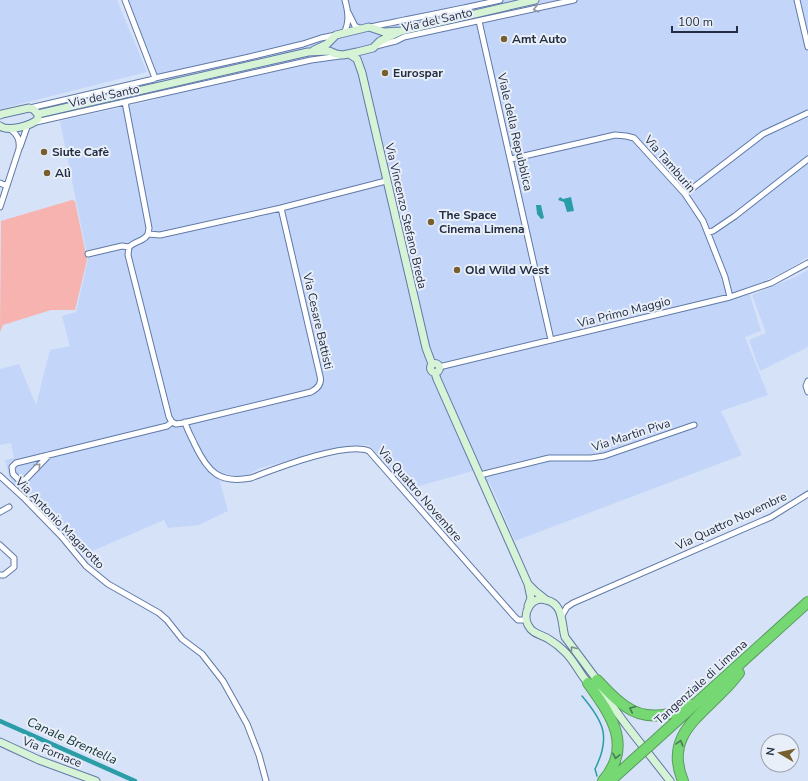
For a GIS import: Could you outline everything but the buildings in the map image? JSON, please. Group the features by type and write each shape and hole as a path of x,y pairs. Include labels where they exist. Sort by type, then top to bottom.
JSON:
{"highway":[{"name":"Tangenziale di Limena","path":"619,781 647,752 808,602"},
{"name":"Tangenziale di Limena","path":"610,781 647,752 740,672 808,610"},
{"path":"683,781 678,771 677,753 681,738 691,723 740,672"},
{"path":"593,682 620,703 634,711 650,715 665,715 680,710 728,676"},
{"path":"593,682 613,720 617,737 615,762 603,781"}],"street":[{"path":"125,0 155,78"},
{"path":"345,0 348,12 355,26 361,29"},
{"name":"Via del Santo","path":"1,114 252,57 321,38 369,27 395,23 500,0"},
{"path":"401,31 535,0"},
{"name":"Via del Santo","path":"378,44 574,0"},
{"path":"797,0 808,48"},
{"path":"461,8 464,16"},
{"path":"344,33 348,23 348,12"},
{"name":"Viale della Repubblica","path":"480,21 551,340"},
{"name":"Via del Santo","path":"369,27 379,31 401,31"},
{"path":"378,44 381,36 379,31"},
{"name":"Via del Santo","path":"4,129 311,60 319,60 368,50 401,31"},
{"path":"38,114 308,52 331,41 336,35"},
{"path":"331,41 330,44 333,52"},
{"name":"Via Vincenzo Stefano Breda","path":"362,73 363,54 368,50"},
{"name":"Via del Santo","path":"308,52 323,51 333,52 336,54 346,54"},
{"name":"Via Vincenzo Stefano Breda","path":"346,54 357,59 362,73 426,348 436,368 437,380 528,584 531,598 526,620"},
{"path":"175,83 177,91"},
{"path":"125,102 149,228 146,238 129,247 128,255 169,417 172,422"},
{"path":"70,106 72,114"},
{"path":"29,108 33,109 38,114"},
{"path":"685,194 763,134 808,113"},
{"path":"19,149 32,123 38,117 38,114"},
{"path":"0,207 20,143 17,136 4,129"},
{"name":"Via Tamburin","path":"511,159 609,136 626,136 638,141 685,194 703,221 725,277 730,297"},
{"path":"708,232 735,216 808,159"},
{"path":"148,234 160,236 386,181"},
{"path":"0,183 7,186"},
{"name":"Via Cesare Battisti","path":"50,455 25,480 19,480 13,474 12,467 16,463 167,426 172,422 176,424 185,422 311,392 317,389 320,384 320,376 280,208"},
{"path":"88,254 122,246 129,247"},
{"name":"Via Primo Maggio","path":"436,368 730,297 771,283 808,262"},
{"path":"808,381 806,386 808,392"},
{"name":"Via Quattro Novembre","path":"185,422 204,463 210,471 218,476 226,478 244,480 322,454 358,448 369,450 514,616 518,620 526,620"},
{"name":"Via Martin Piva","path":"480,475 549,458 591,458 604,456 694,425"},
{"name":"Via Antonio Magarotto","path":"0,476 61,536 86,566 108,584 159,614 182,639 202,654 223,681 247,724 266,781"},
{"name":"Via Quattro Novembre","path":"561,617 567,607 573,603 771,517 808,494"},
{"path":"0,512 10,507"},
{"path":"0,544 14,558 14,567 4,575 0,575"},
{"name":"Via Vincenzo Stefano Breda","path":"528,584 545,600 555,604"},
{"path":"528,608 539,599 545,600"},
{"name":"Via Quattro Novembre","path":"555,604 562,605 573,603"},
{"path":"555,604 558,607 565,637 593,682"},
{"path":"526,620 529,627 536,634 550,639 565,652 593,682 670,781"},
{"name":"Via Fornace","path":"0,742 45,762 96,781"}],"shaded area":[{"path":"0,0 117,0 147,72 0,109"},
{"path":"126,0 808,0 808,257 787,270 748,289 761,331 745,337 768,395 721,411 742,455 515,541 490,483 473,471 408,489 369,445 363,445 331,450 260,468 242,478 220,482 228,511 199,525 168,528 164,520 83,555 15,486 9,476 5,460 14,458 11,443 0,445 0,369 19,364 36,405 50,350 70,346 62,316 76,312 88,260 60,121 158,99 154,72"},
{"path":"560,197 563,199 571,197 574,211 567,212 564,202 558,200"},
{"path":"72,200 75,201 87,260 75,310 51,310 3,325 0,332 1,221"},
{"path":"536,205 541,205 544,218 541,219 537,214"},
{"path":"808,270 808,347 760,371 749,340 766,333 752,295"}],"waterway":[{"path":"582,696 596,714 603,730 603,748 595,769 597,776"},
{"name":"Canale Brentella","path":"0,721 135,781"}],"place":[{"name":"Amt Auto","path":"504,39"},
{"name":"Eurospar","path":"385,73"},
{"name":"Siute Cafè","path":"44,152"},
{"name":"Alì","path":"47,173"},
{"name":"The Space Cinema Limena","path":"431,222"},
{"name":"Old Wild West","path":"457,270"}]}
